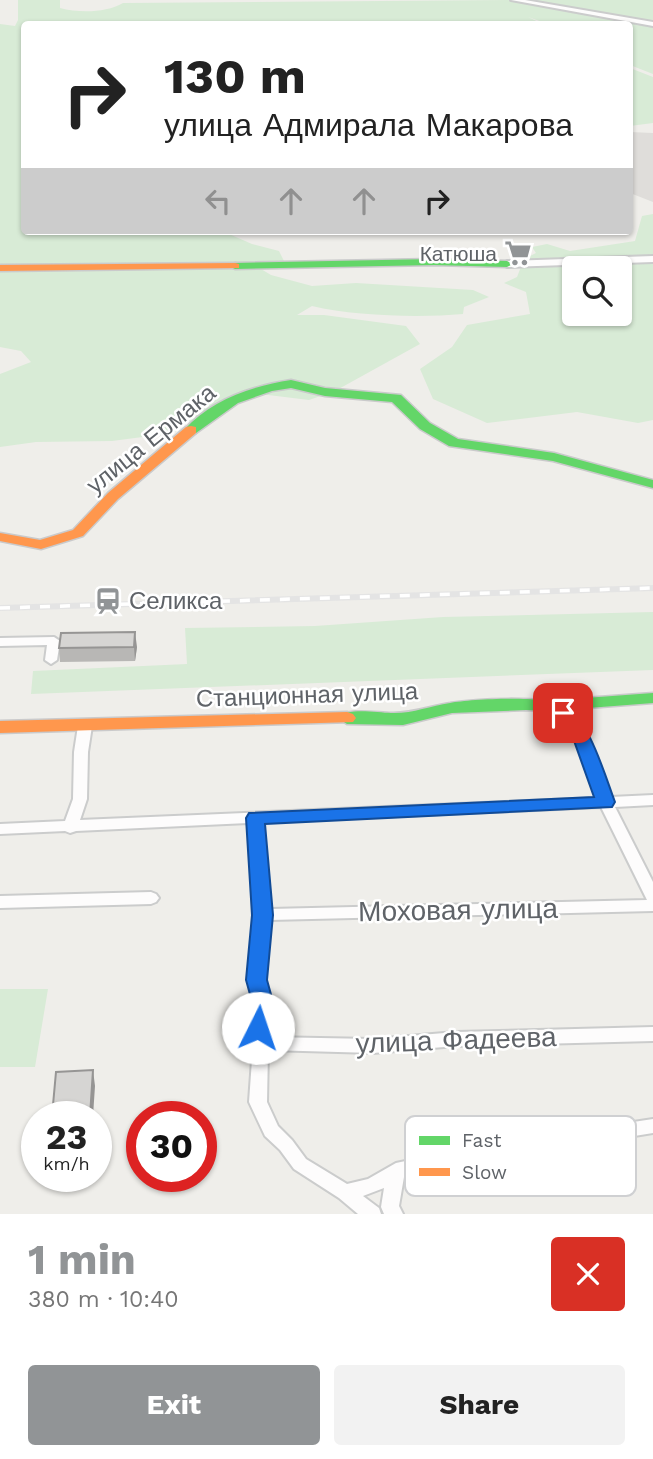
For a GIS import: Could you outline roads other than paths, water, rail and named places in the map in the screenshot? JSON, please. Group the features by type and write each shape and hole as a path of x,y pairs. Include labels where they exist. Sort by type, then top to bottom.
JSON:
{"street":[{"path":"514,0 653,24"},
{"path":"0,268 434,262 500,264 653,259"},
{"name":"улица Ермака","path":"0,537 41,545 78,533 113,496 156,462 185,434 233,400 270,387 291,384 325,392 396,398 425,426 454,443 554,457 653,484"},
{"path":"0,642 54,641 51,660"},
{"path":"653,698 585,703 563,713 581,737 606,802 653,897"},
{"name":"Станционная улица","path":"0,727 328,717 403,719 452,708 526,705 551,706 563,713"},
{"path":"70,828 80,799 85,726"},
{"path":"0,829 70,828 653,800"},
{"path":"255,818 262,915 257,980 261,998 257,1016 258,1102 271,1131 300,1164 345,1192 372,1214"},
{"path":"0,904 151,898"},
{"name":"Моховая улица","path":"262,915 653,905"},
{"name":"улица Фадеева","path":"259,1043 373,1046 456,1039 653,1034"},
{"path":"345,1192 372,1186 405,1169"},
{"path":"394,1214 390,1207 397,1171"}],"railway":[{"path":"0,608 653,588"}],"place":[{"name":"Катюша","path":"518,253"},
{"name":"Селикса","path":"108,601"}]}
